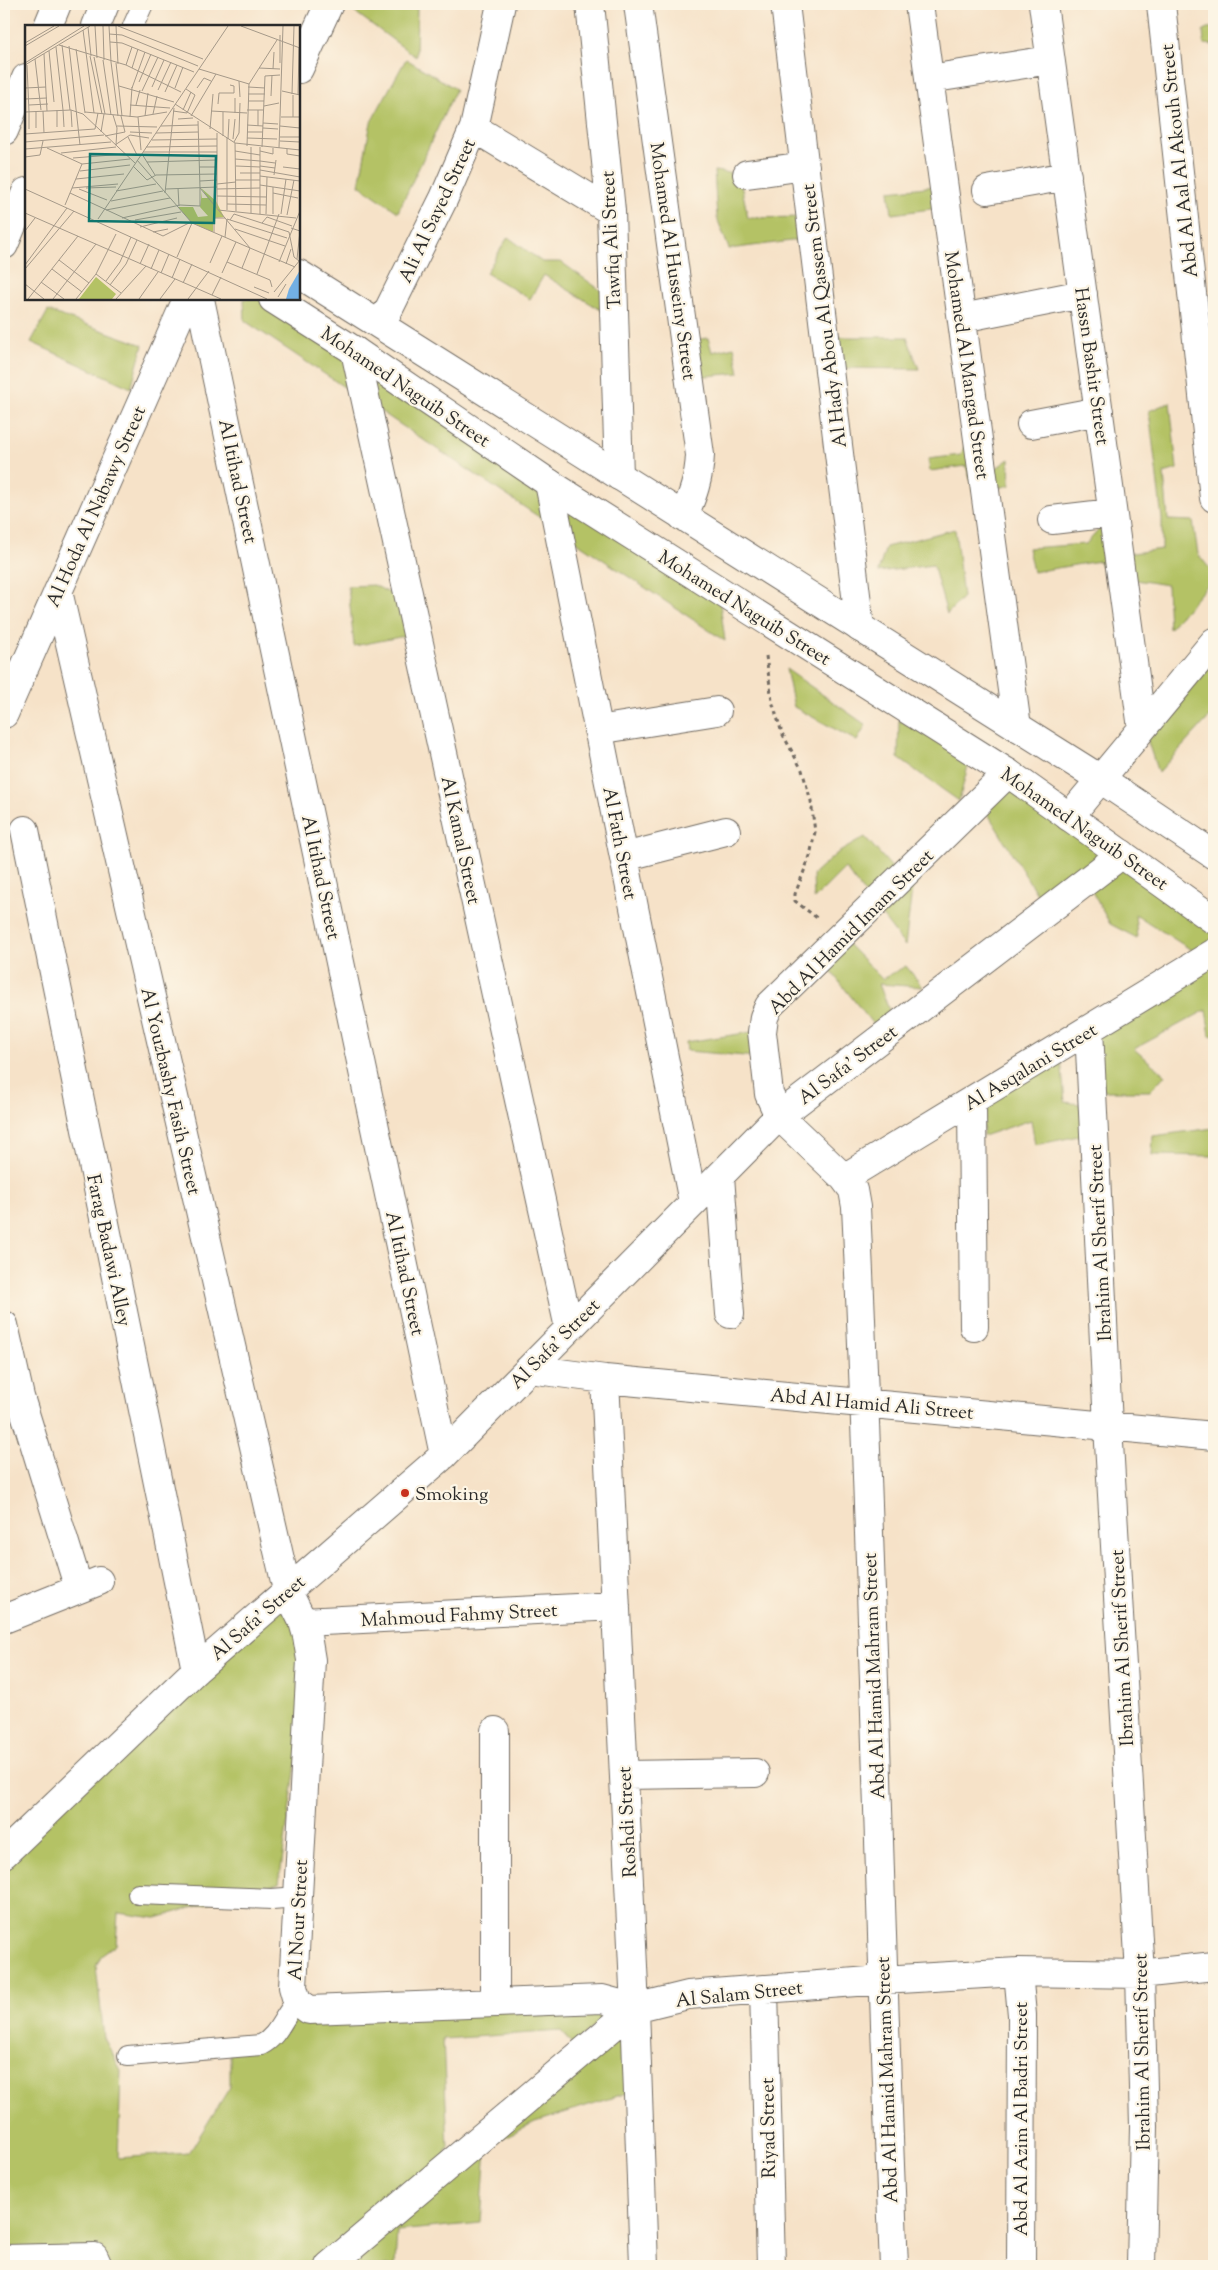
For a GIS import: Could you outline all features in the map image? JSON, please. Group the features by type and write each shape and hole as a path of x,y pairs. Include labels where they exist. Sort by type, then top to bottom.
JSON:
{"street":[{"path":"48,25 57,4"},
{"path":"96,25 105,4"},
{"path":"300,67 329,4"},
{"name":"Ali Al Sayed Street","path":"380,325 444,198 474,128 501,4"},
{"name":"Tawfiq Ali Street","path":"590,4 611,211 619,476"},
{"name":"Mohamed Al Husseiny Street","path":"638,4 700,448 699,476 693,497 683,516"},
{"name":"Al Hady Abou Al Qassem Street","path":"785,4 860,628"},
{"name":"Mohamed Al Mangad Street","path":"919,4 1017,727"},
{"name":"Hassn Bashir Street","path":"1043,4 1142,728"},
{"name":"Abd Al Aal Al Akouh Street","path":"1161,4 1214,498"},
{"path":"929,80 1050,60"},
{"path":"4,132 25,80"},
{"path":"474,128 611,211"},
{"path":"747,174 805,166"},
{"path":"986,190 1067,176"},
{"path":"4,245 25,194"},
{"name":"Mohamed Naguib Street","path":"300,275 1099,778 1214,855"},
{"path":"962,318 1083,294"},
{"name":"Al Hoda Al Nabawy Street","path":"4,714 187,300"},
{"name":"Al Itihad Street","path":"200,300 444,1455"},
{"name":"Mohamed Naguib Street","path":"275,300 549,483 1008,773 1214,920"},
{"name":"Al Kamal Street","path":"355,352 569,1328"},
{"path":"1031,424 1099,411"},
{"name":"Al Fath Street","path":"549,483 693,1202"},
{"path":"1052,520 1112,513"},
{"name":"Al Youzbashy Fasih Street","path":"58,591 287,1590"},
{"path":"1069,817 1099,778 1214,642"},
{"path":"598,730 717,711"},
{"name":"Abd Al Hamid Imam Street","path":"779,1116 769,1094 762,1032 764,1017 769,1006 1008,773"},
{"name":"Farag Badawi Alley","path":"25,830 196,1670"},
{"path":"624,857 726,831"},
{"name":"Al Safa' Street","path":"5,1848 196,1670 444,1455 779,1116 1122,854"},
{"name":"Al Asqalani Street","path":"844,1178 1214,953"},
{"name":"Ibrahim Al Sherif Street","path":"1089,1030 1108,1426 1140,1974 1144,2126 1141,2266"},
{"path":"972,1101 974,1326"},
{"name":"Abd Al Hamid Mahram Street","path":"779,1116 844,1178 853,1190 856,1207 865,1403 882,1980 894,2266"},
{"path":"720,1176 730,1314"},
{"path":"4,1325 12,1400 89,1585 4,1619"},
{"name":"Abd Al Hamid Ali Street","path":"529,1369 605,1378 1214,1436"},
{"name":"Roshdi Street","path":"605,1378 635,2008 644,2266"},
{"name":"Al Nour Street","path":"287,1590 303,1622 311,1660 293,1986 297,2001 309,2010 602,1999 635,2008"},
{"name":"Mahmoud Fahmy Street","path":"303,1622 616,1606"},
{"path":"495,1731 495,2003"},
{"path":"624,1775 756,1773"},
{"name":"Al Salam Street","path":"329,2266 635,2008 688,1996 882,1980 1018,1972 1140,1974 1214,1966"},
{"name":"Abd Al Azim Al Badri Street","path":"1018,1972 1022,2015 1021,2266"},
{"name":"Riyad Street","path":"764,1989 771,2266"},
{"path":"4,2259 94,2257 98,2266"}],"lane":[{"path":"133,25 143,4"},
{"path":"138,1894 272,1899 298,1897"},
{"path":"128,2056 261,2045 270,2040 278,2031 286,2013 297,2001"}],"path":[{"path":"761,617 772,701 782,733 802,770 811,801 815,832 810,856 795,894 795,901 842,935"}],"green space":[{"path":"344,4 407,4 417,9 416,57"},
{"path":"1214,26 1214,45 1204,44 1203,31"},
{"path":"406,59 456,89 398,212 359,185 371,122"},
{"path":"714,171 739,174 748,218 804,217 807,239 729,249 717,218"},
{"path":"935,186 939,208 892,214 889,191"},
{"path":"508,237 542,262 561,262 606,294 601,310 544,275 530,299 486,273"},
{"path":"244,300 264,300 720,603 725,641 245,321"},
{"path":"48,311 143,345 131,388 31,342"},
{"path":"839,337 907,337 919,369 841,368"},
{"path":"708,338 712,352 734,347 739,373 696,377 695,340"},
{"path":"1170,402 1177,469 1164,473 1168,520 1193,521 1198,554 1214,574 1214,578 1169,629 1167,585 1130,579 1126,554 1162,549 1162,519 1149,411"},
{"path":"968,436 992,471 1009,459 1010,485 991,490 974,491 966,466 930,471 928,459 961,455"},
{"path":"1105,523 1109,583 1099,561 1033,572 1028,548 1086,544"},
{"path":"955,529 963,597 947,614 933,565 878,572 886,547"},
{"path":"374,585 401,599 410,635 354,646 348,586"},
{"path":"1214,660 1214,712 1158,773 1146,736"},
{"path":"786,669 866,725 857,741 794,707"},
{"path":"899,720 970,758 959,801 898,758"},
{"path":"1009,787 1107,855 1041,901 985,809"},
{"path":"865,837 912,890 905,946 845,868 814,899 813,875 836,854"},
{"path":"1120,864 1214,933 1214,941 1193,951 1135,914 1137,938 1110,924 1090,888"},
{"path":"847,943 882,979 906,966 923,987 879,984 893,1020 879,1032 826,965"},
{"path":"1214,964 1214,1036 1210,1035 1206,1010 1134,1049 1165,1075 1150,1091 1100,1091 1097,1034"},
{"path":"752,1032 757,1057 687,1051 686,1042"},
{"path":"1061,1059 1065,1102 1087,1105 1088,1134 1035,1145 1031,1120 983,1136 984,1105"},
{"path":"1214,1128 1214,1156 1152,1155 1153,1136"},
{"path":"285,1603 311,1660 279,1883 156,1918 118,1913 116,1945 101,1956 96,1966 104,2038 121,2070 118,2158 189,2153 230,2087 230,2048 270,2040 286,2013 618,2002 574,2046 561,2031 443,2039 448,2147 446,2149 446,2156 319,2266 103,2266 4,2250 4,1856"},
{"path":"626,2024 627,2093 535,2122 486,2146 481,2223 397,2231 395,2266 338,2266"}],"place":[{"name":"Smoking","path":"405,1493"}]}
